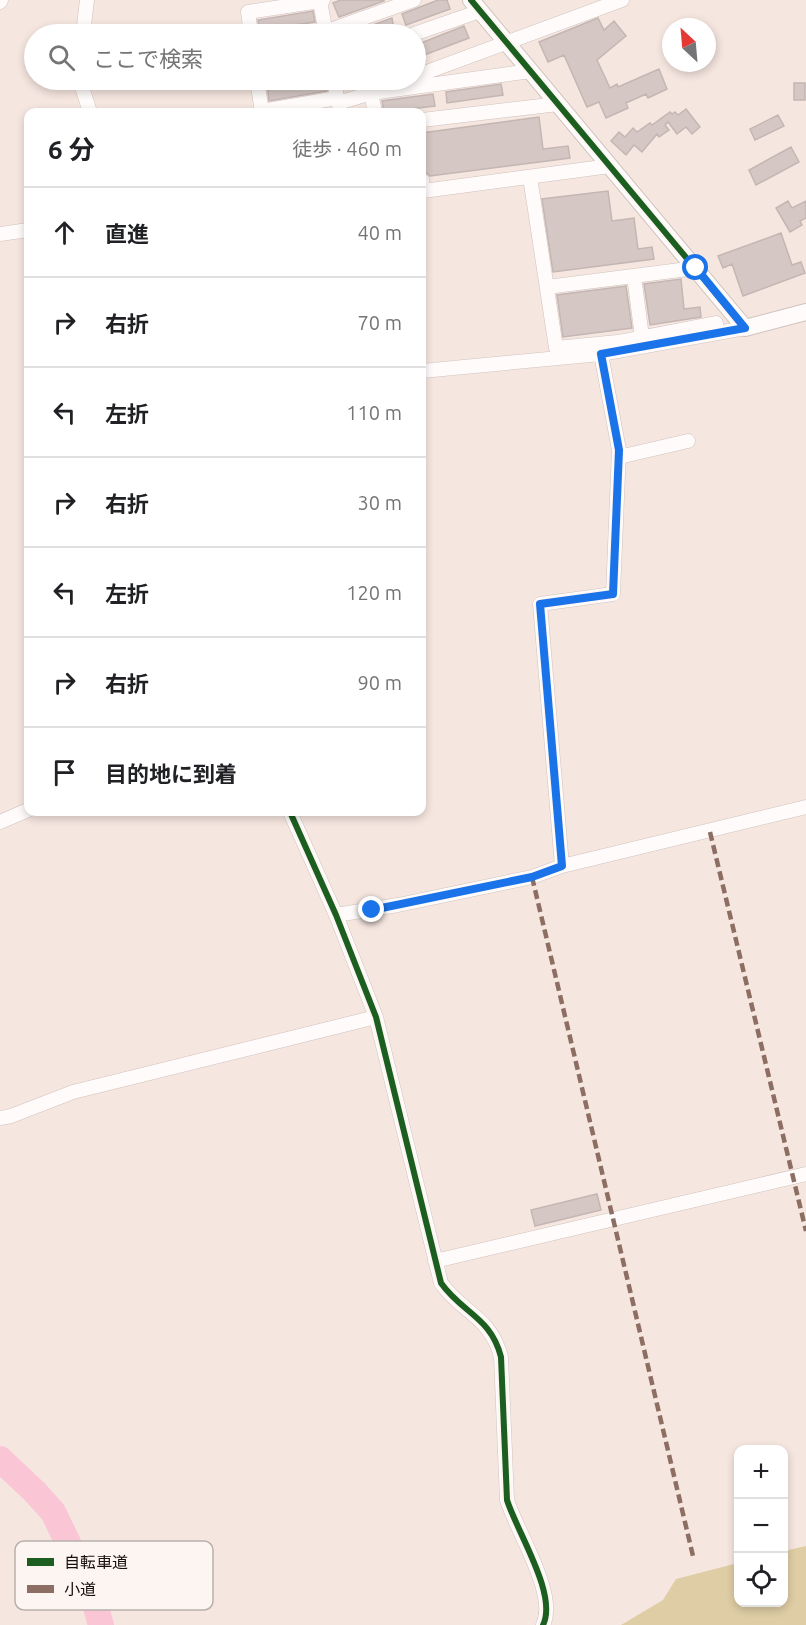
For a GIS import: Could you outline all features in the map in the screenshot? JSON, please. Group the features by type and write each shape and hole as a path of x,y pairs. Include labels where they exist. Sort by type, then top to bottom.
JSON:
{"street":[{"path":"84,24 87,0"},
{"path":"350,24 414,0"},
{"path":"426,72 622,0"},
{"path":"250,24 248,12 317,1 322,24"},
{"path":"426,28 475,6 745,328"},
{"path":"426,86 531,71"},
{"path":"83,90 89,108"},
{"path":"259,90 261,108"},
{"path":"300,108 338,104 380,90"},
{"path":"372,93 394,90"},
{"path":"372,93 374,108"},
{"path":"426,120 558,104"},
{"path":"426,191 610,166"},
{"path":"530,177 556,348 618,342 716,323"},
{"path":"0,234 24,231"},
{"path":"547,287 696,268"},
{"path":"634,276 642,337"},
{"path":"426,371 601,354 745,328 806,312"},
{"path":"562,866 540,604 613,594 619,450 601,354"},
{"path":"619,457 688,441"},
{"path":"336,915 398,905 532,877 562,866 806,807"},
{"path":"0,822 24,812"},
{"path":"292,816 336,915 376,1017 441,1283 447,1292 494,1335 498,1346 501,1357 507,1500 513,1519 541,1578 547,1599 546,1619 543,1625"},
{"path":"0,1118 73,1092 376,1017"},
{"path":"435,1261 806,1174"}],"shaded area":[{"path":"806,1546 806,1625 621,1625 663,1600 676,1579 734,1564 734,1607 788,1607 788,1550"}],"building":[{"path":"341,0 384,1 339,17 333,3"},
{"path":"438,0 447,0 450,9 409,24 406,24 402,14"},
{"path":"313,11 315,22 259,24 258,20"},
{"path":"392,18 393,24 376,24"},
{"path":"598,18 604,30 614,21 626,36 597,60 610,88 617,84 618,87 659,69 667,89 648,98 646,94 626,103 628,108 606,118 599,102 587,107 564,55 548,62 539,42"},
{"path":"464,26 469,38 426,54 426,41"},
{"path":"794,83 805,83 805,100 794,100"},
{"path":"501,84 503,95 447,103 446,92"},
{"path":"268,90 327,91 269,101"},
{"path":"433,94 435,106 383,108 382,101"},
{"path":"686,109 700,127 692,134 686,127 677,134 668,122 665,125 669,130 659,137 657,134 642,152 634,145 626,155 611,141 619,132 625,137 633,128 637,132 670,112 678,115"},
{"path":"778,115 784,126 755,140 750,129"},
{"path":"539,117 543,149 568,146 570,158 430,176 426,173 426,132"},
{"path":"791,147 799,162 756,185 749,170"},
{"path":"608,191 612,221 634,218 638,249 652,247 654,259 553,272 542,199"},
{"path":"788,201 792,208 806,201 806,218 800,221 802,225 790,232 776,208"},
{"path":"781,233 792,265 801,262 805,273 743,296 732,264 723,268 718,256"},
{"path":"681,279 684,309 700,307 701,317 650,325 644,284"},
{"path":"626,286 632,328 563,337 557,295"},
{"path":"597,1194 601,1210 535,1226 531,1210"}],"waterway":[{"path":"0,1459 53,1512 67,1541"},
{"path":"97,1610 101,1625"}],"marked path":[{"path":"710,832 806,1231"},
{"path":"532,877 693,1556"}],"cycle path":[{"path":"471,0 745,328"},
{"path":"562,866 540,604 613,594 619,450 601,354"},
{"path":"292,816 336,915 376,1017 441,1283 483,1324 490,1333 501,1357 507,1500 541,1581 546,1612 543,1625"}],"route":[{"path":"372,910 532,877 562,866 540,604 613,594 619,450 601,354 745,328 696,268"}]}
